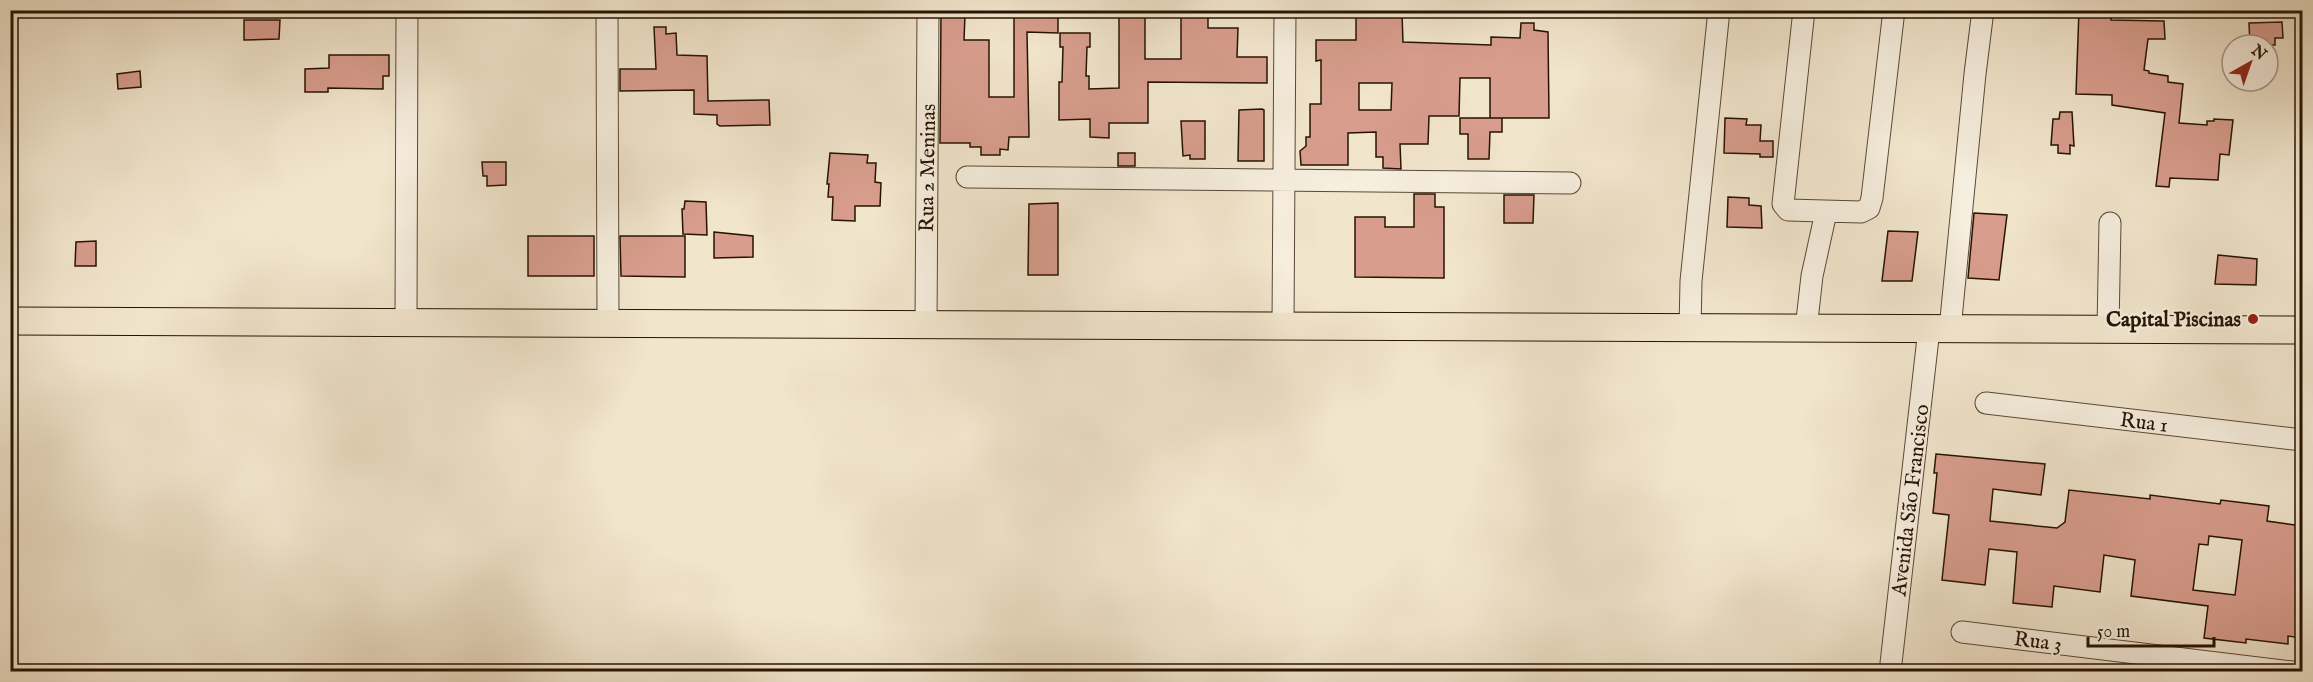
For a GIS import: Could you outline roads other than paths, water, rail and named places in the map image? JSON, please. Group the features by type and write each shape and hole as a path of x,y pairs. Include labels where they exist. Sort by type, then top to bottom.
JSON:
{"main road":[{"path":"10,321 2302,330"}],"street":[{"path":"406,322 407,10"},
{"path":"607,10 608,323"},
{"name":"Rua 2 Meninas","path":"926,325 928,10"},
{"path":"1283,326 1285,10"},
{"path":"1804,10 1783,204 1788,210 1826,212 1861,212 1869,208 1894,10"},
{"name":"Avenida São Francisco","path":"1890,672 1983,10"},
{"path":"1690,328 1690,281 1718,12"},
{"path":"967,177 1570,183"},
{"path":"1806,329 1812,276 1826,212"},
{"path":"2108,329 2110,223"},
{"name":"Rua 1","path":"1986,403 2302,440"},
{"name":"Rua 3","path":"1962,632 2292,672"}],"place":[{"name":"Capital Piscinas","path":"2253,319"}]}
